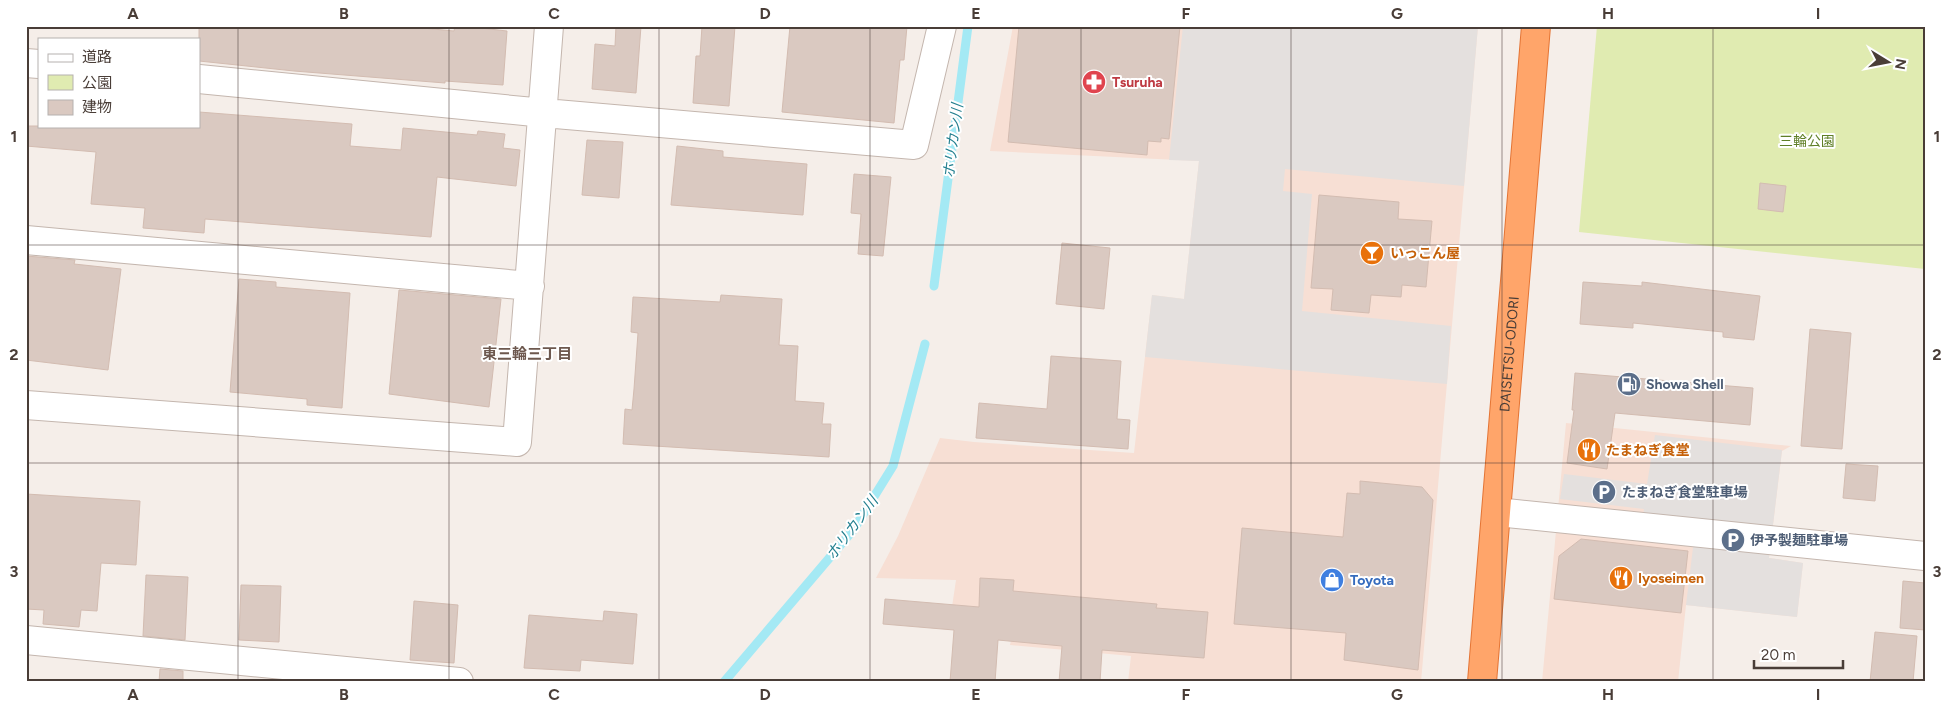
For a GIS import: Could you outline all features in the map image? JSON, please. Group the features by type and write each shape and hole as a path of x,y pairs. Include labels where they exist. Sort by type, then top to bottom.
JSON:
{"highway":[{"name":"DAISETSU-ODORI","path":"1482,682 1536,26"}],"street":[{"path":"26,405 517,442 544,113 549,26"},
{"path":"200,80 544,113 914,145 942,26"},
{"path":"26,240 530,286"},
{"path":"1496,512 1925,556"},
{"path":"26,640 459,682"}],"shaded area":[{"path":"1013,26 1478,26 1421,682 1128,682 1131,656 1010,645 1012,636 949,627 956,580 876,578 898,536 940,438 1134,453 1152,295 1184,299 1199,161 990,151"},
{"path":"1183,26 1478,26 1464,186 1285,169 1283,191 1312,194 1302,311 1451,326 1447,384 1145,357 1152,295 1184,299 1199,161 1169,160"},
{"path":"1566,423 1791,446 1782,451 1769,558 1803,563 1797,617 1686,605 1678,682 1542,682"},
{"name":"伊予製麺駐車場","path":"1655,435 1782,450 1769,558 1803,563 1797,617 1686,605 1696,523 1643,516 1644,509 1560,499 1564,474 1647,484"}],"green space":[{"name":"三輪公園","path":"1597,26 1925,26 1925,269 1579,232"}],"building":[{"path":"199,26 401,26 454,31 455,26 463,26 507,31 503,85 445,81 445,83 200,61"},
{"path":"616,26 641,26 636,93 592,89 595,44 615,46"},
{"path":"702,26 735,26 729,106 693,103 696,56 700,56"},
{"path":"790,26 907,26 904,60 900,60 894,123 782,112"},
{"name":"Tsuruha","path":"1019,26 1180,26 1169,139 1161,138 1161,142 1148,141 1147,155 1008,142"},
{"path":"200,112 352,124 350,146 401,150 403,128 477,135 478,131 505,134 503,148 520,150 516,186 437,177 431,237 205,219 204,233 143,228 145,208 91,204 96,152 26,146 26,126 38,126 38,128 200,128"},
{"path":"587,140 623,142 619,198 582,195"},
{"path":"677,146 723,151 723,157 807,164 803,215 671,205"},
{"path":"854,174 891,177 883,256 858,254 861,214 851,213"},
{"path":"1760,183 1786,186 1783,212 1758,209"},
{"name":"いっこん屋","path":"1319,195 1399,202 1398,219 1432,221 1426,287 1402,285 1401,297 1371,295 1369,313 1331,310 1333,289 1311,288"},
{"path":"1062,243 1110,248 1104,309 1056,304"},
{"path":"26,256 75,260 74,264 121,269 108,370 26,360"},
{"path":"239,279 276,282 276,287 350,293 342,408 307,405 307,399 230,392"},
{"path":"1583,282 1642,286 1642,282 1760,296 1754,340 1723,337 1723,332 1633,323 1633,328 1580,324"},
{"path":"399,290 501,299 489,407 389,394"},
{"path":"721,295 782,299 779,345 798,346 795,401 824,403 822,424 831,424 829,457 623,444 625,409 632,410 638,333 631,332 633,297 720,302"},
{"path":"1810,329 1851,333 1842,449 1801,446"},
{"path":"1051,356 1121,361 1117,419 1130,420 1128,449 976,438 979,403 1047,409"},
{"path":"1575,373 1753,388 1750,425 1615,413 1607,469 1567,463 1574,410 1572,410"},
{"path":"1846,464 1878,466 1875,501 1843,498"},
{"name":"Toyota","path":"1360,481 1422,487 1433,500 1418,670 1344,660 1346,633 1234,624 1242,528 1343,537 1347,493 1360,494"},
{"path":"26,494 140,501 136,565 101,563 97,611 81,610 79,627 43,624 44,610 26,609"},
{"name":"Iyoseimen","path":"1581,539 1688,551 1681,613 1554,599 1559,556"},
{"path":"146,575 188,577 185,640 143,636"},
{"path":"980,578 1014,580 1013,591 1157,604 1156,608 1208,612 1204,658 1102,650 1100,682 1059,682 1062,646 998,640 995,682 950,682 954,630 883,624 885,599 979,607"},
{"path":"1903,581 1925,583 1925,630 1900,628"},
{"path":"241,585 281,586 279,642 239,640"},
{"path":"414,601 458,605 454,663 410,660"},
{"path":"604,611 637,614 633,664 581,660 580,671 524,668 529,615 603,621"},
{"path":"1875,632 1917,636 1913,682 1870,682"},
{"path":"160,669 183,671 183,682 159,682"}],"waterway":[{"name":"ホリカン川","path":"934,286 968,26"},
{"name":"ホリカン川","path":"724,682 854,529 893,466 925,344"}],"place":[{"name":"Tsuruha","path":"1094,82"},
{"name":"いっこん屋","path":"1372,253"},
{"name":"Showa Shell","path":"1629,384"},
{"name":"たまねぎ食堂","path":"1589,450"},
{"name":"たまねぎ食堂駐車場","path":"1604,492"},
{"name":"伊予製麺駐車場","path":"1733,540"},
{"name":"Iyoseimen","path":"1621,578"},
{"name":"Toyota","path":"1332,580"}],"district":[{"name":"東三輪三丁目","path":"527,354"}]}
